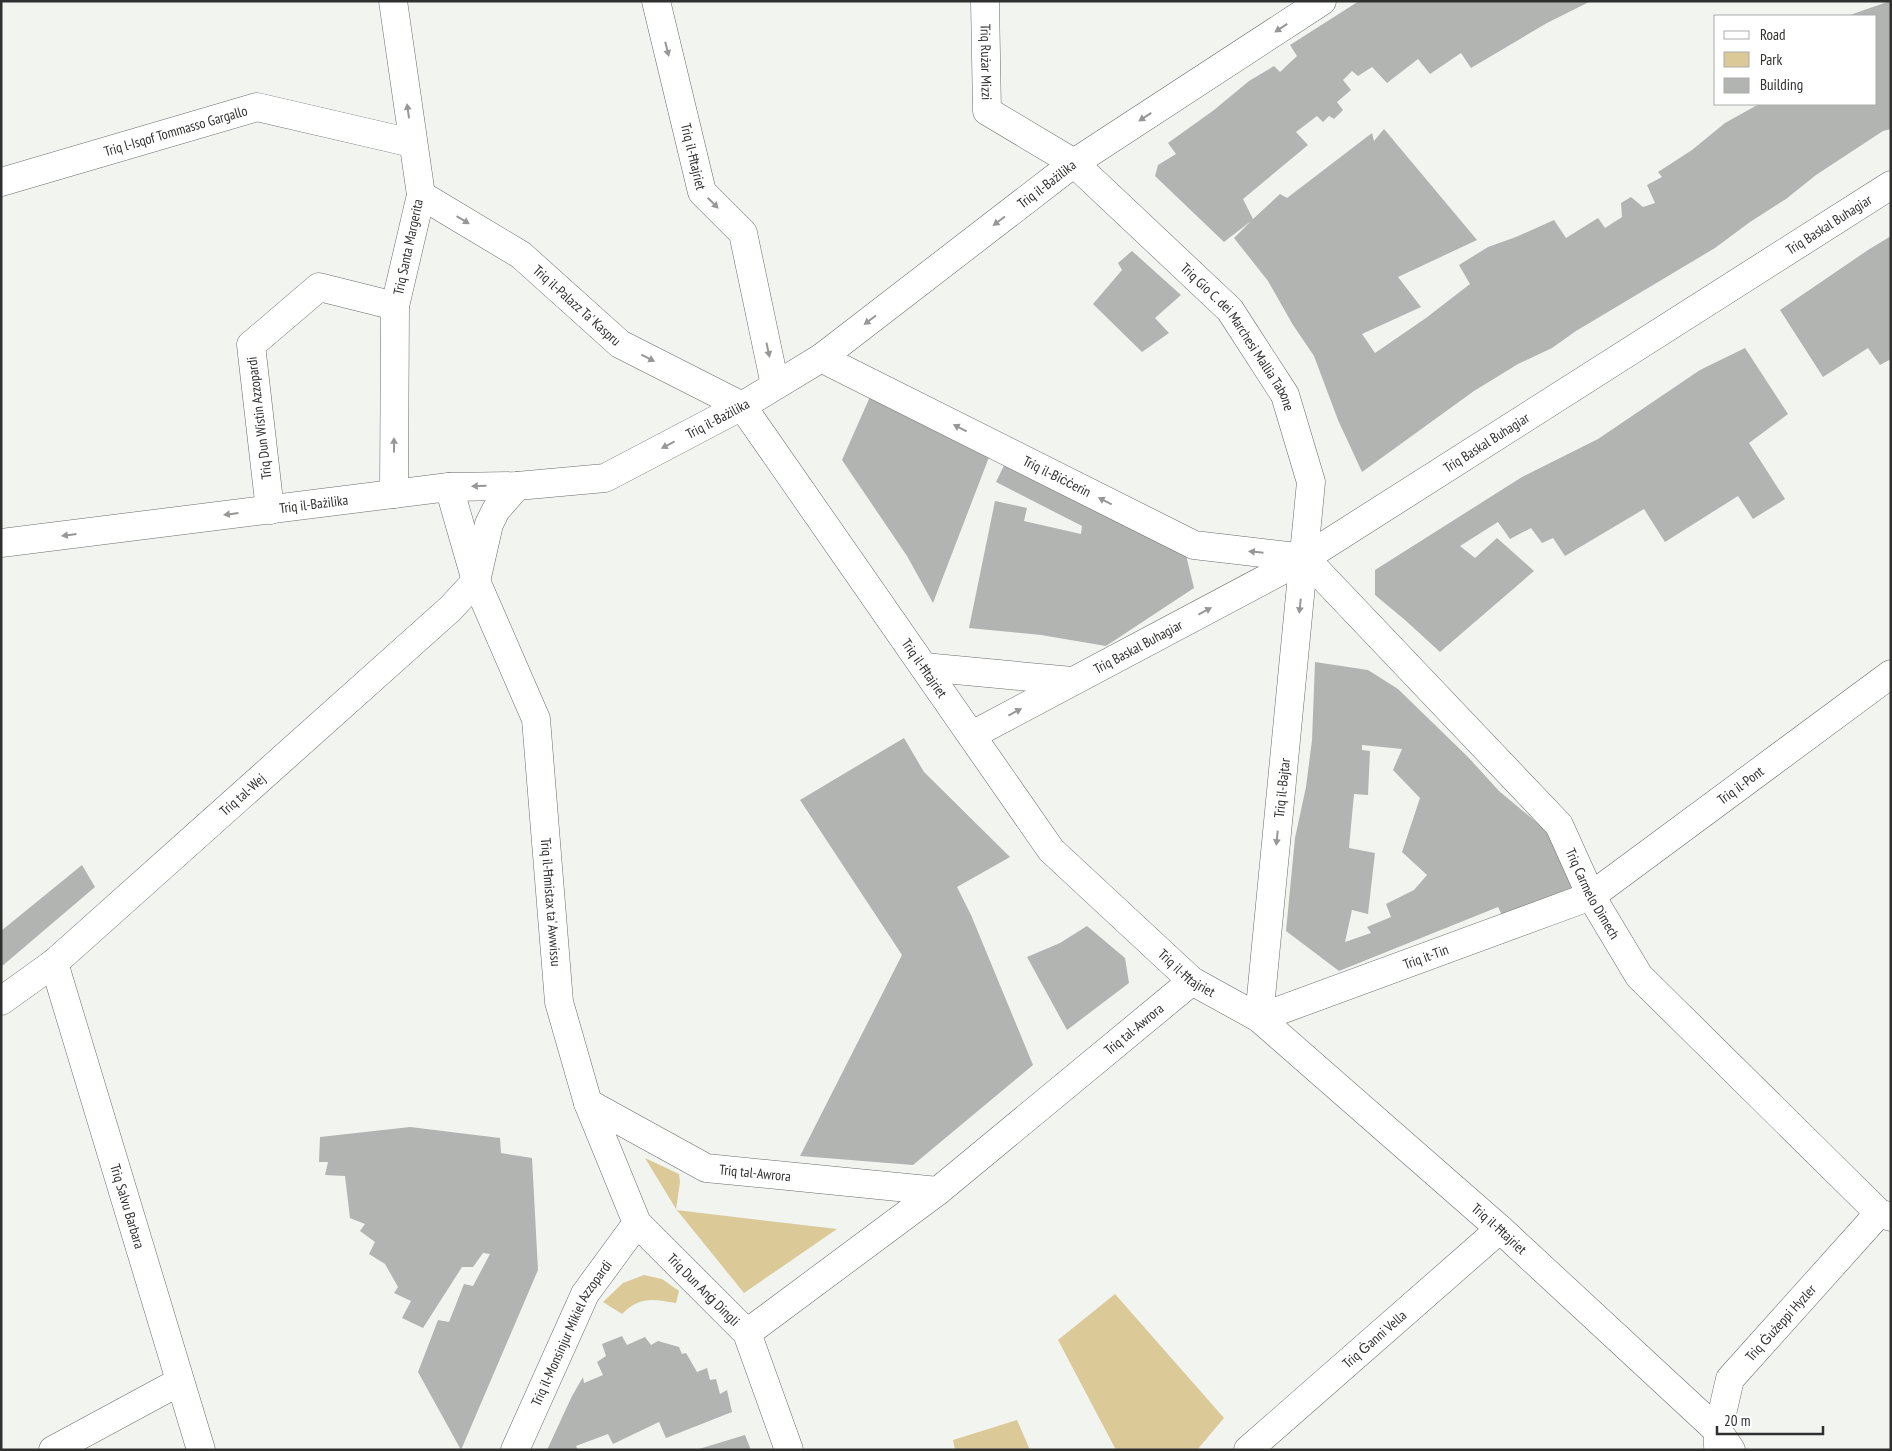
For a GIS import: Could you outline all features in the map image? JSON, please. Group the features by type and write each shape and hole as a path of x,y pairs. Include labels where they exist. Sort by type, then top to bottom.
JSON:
{"street":[{"name":"Triq Santa Margerita","path":"393,1 421,195 395,306 394,494"},
{"name":"Triq il-Ħtajriet","path":"656,1 702,192 743,233 775,386"},
{"name":"Triq Rużar Mizzi","path":"985,1 987,111 1074,163"},
{"name":"Triq il-Bażilika","path":"1,543 449,487 516,486 605,478 742,406 821,358 1074,163 1322,1"},
{"name":"Triq l-Isqof Tommasso Gargallo","path":"1,182 257,107 412,142"},
{"name":"Triq Gio C. dei Marchesi Mallia Tabone","path":"1074,163 1230,310 1285,395 1311,482 1305,558"},
{"name":"Triq Baskal Buhagiar","path":"972,735 1305,558 1891,185"},
{"name":"Triq il-Palazz Ta' Kaspru","path":"421,195 521,255 620,344 742,406"},
{"name":"Triq Dun Wistin Azzopardi","path":"270,510 250,345 319,287 395,306"},
{"name":"Triq il-Biċċerin","path":"821,358 1194,545 1305,558"},
{"name":"Triq il-Ħtajriet","path":"742,406 1052,850 1192,981 1259,1018 1500,1229 1722,1444"},
{"path":"476,580 489,524 496,510 516,486"},
{"path":"449,487 476,580"},
{"name":"Triq Carmelo Dimech","path":"1305,558 1559,825 1591,896 1639,976 1885,1215"},
{"name":"Triq il-Bajtar","path":"1259,1018 1305,558"},
{"name":"Triq tal-Wej","path":"1,1001 54,963 450,609 476,580"},
{"name":"Triq il-Ħmistax ta' Awwissu","path":"476,580 536,719 559,1002 588,1103 636,1223"},
{"path":"924,667 1072,681"},
{"name":"Triq il-Pont","path":"1591,896 1891,674"},
{"name":"Triq it-Tin","path":"1259,1018 1591,896"},
{"name":"Triq Salvu Barbara","path":"54,963 201,1450"},
{"name":"Triq tal-Awrora","path":"747,1332 938,1191 1192,981"},
{"name":"Triq tal-Awrora","path":"588,1103 706,1168 938,1191"},
{"name":"Triq Ġużeppi Hyzler","path":"1722,1444 1730,1379 1885,1215"},
{"name":"Triq Dun Anġ Dingli","path":"636,1223 747,1332 789,1450"},
{"name":"Triq il-Monsinjur Mikiel Azzopardi","path":"516,1450 585,1294 636,1223"},
{"name":"Triq Ġanni Vella","path":"1248,1450 1500,1229"},
{"path":"53,1450 179,1382"}],"green space":[{"path":"645,1158 679,1174 680,1182 676,1209"},
{"path":"677,1210 837,1229 744,1293"},
{"path":"644,1275 662,1279 679,1291 676,1303 647,1300 635,1304 622,1314 603,1302 623,1283"},
{"path":"1115,1294 1224,1418 1197,1450 1116,1450 1058,1340"},
{"path":"1017,1420 1030,1450 955,1450 953,1440"}],"building":[{"path":"1359,1 1591,1 1547,23 1471,68 1461,53 1430,74 1418,59 1387,83 1372,67 1358,76 1352,71 1343,80 1351,90 1337,102 1343,110 1334,119 1329,116 1323,122 1317,116 1296,132 1308,145 1243,199 1253,219 1280,194 1287,198 1372,133 1374,141 1384,129 1477,240 1398,277 1421,307 1362,334 1375,353 1426,318 1470,284 1459,265 1488,247 1554,220 1566,238 1598,218 1605,228 1622,217 1621,203 1631,197 1643,207 1655,203 1647,185 1662,177 1658,172 1692,150 1725,123 1757,105 1877,105 1877,15 1850,15 1890,1 1891,129 1883,131 1816,175 1786,199 1750,222 1715,248 1576,331 1552,348 1518,364 1474,391 1362,472 1338,420 1314,356 1293,325 1268,281 1234,238 1251,221 1224,242 1155,176 1158,165 1176,154 1168,143 1214,110 1249,81 1274,66 1280,72 1297,56 1290,45"},
{"path":"1891,236 1891,359 1880,365 1868,348 1823,377 1780,310"},
{"path":"1132,251 1181,295 1155,318 1169,333 1142,352 1093,304 1122,270 1118,263"},
{"path":"1745,348 1788,414 1749,443 1785,499 1753,519 1738,496 1665,542 1644,509 1565,556 1553,538 1542,543 1531,528 1510,539 1498,522 1460,546 1475,558 1497,538 1534,571 1440,652 1375,595 1375,570 1522,477 1598,439 1700,370"},
{"path":"873,390 991,452 933,603 907,556 842,460"},
{"path":"1010,453 1185,551 1194,588 1106,646 1041,635 969,628 995,501 1027,508 1024,521 1081,534 1082,526 996,482"},
{"path":"1315,662 1368,670 1398,689 1468,757 1499,791 1552,835 1579,892 1504,919 1498,907 1339,971 1286,931 1295,838 1306,787 1312,740","holes":["1362,745 1402,749 1393,770 1420,798 1402,852 1427,875 1414,890 1386,904 1391,917 1367,927 1371,933 1345,942 1352,910 1368,914 1375,853 1349,848 1354,794 1368,795 1370,751 1362,750"]},
{"path":"904,738 924,772 1010,857 957,887 971,915 1033,1065 913,1165 800,1156 902,955 800,800"},
{"path":"82,865 95,887 1,967 1,931"},
{"path":"1087,926 1125,958 1129,983 1067,1030 1027,957 1060,943"},
{"path":"410,1127 500,1138 501,1153 532,1158 538,1270 461,1450 418,1372 438,1320 449,1322 464,1284 473,1286 490,1254 483,1253 473,1267 462,1267 423,1328 402,1318 411,1301 394,1293 398,1287 385,1264 369,1254 375,1242 360,1231 365,1224 350,1218 345,1176 325,1175 328,1162 319,1162 320,1137"},
{"path":"622,1336 627,1345 645,1337 651,1345 658,1341 679,1347 682,1354 686,1353 697,1372 707,1368 710,1380 716,1379 720,1394 727,1390 732,1412 666,1438 659,1422 613,1444 608,1434 576,1446 578,1450 547,1450 583,1377 584,1383 603,1375 597,1362 606,1356 602,1344"},
{"path":"745,1435 751,1450 699,1450 699,1449"}]}
